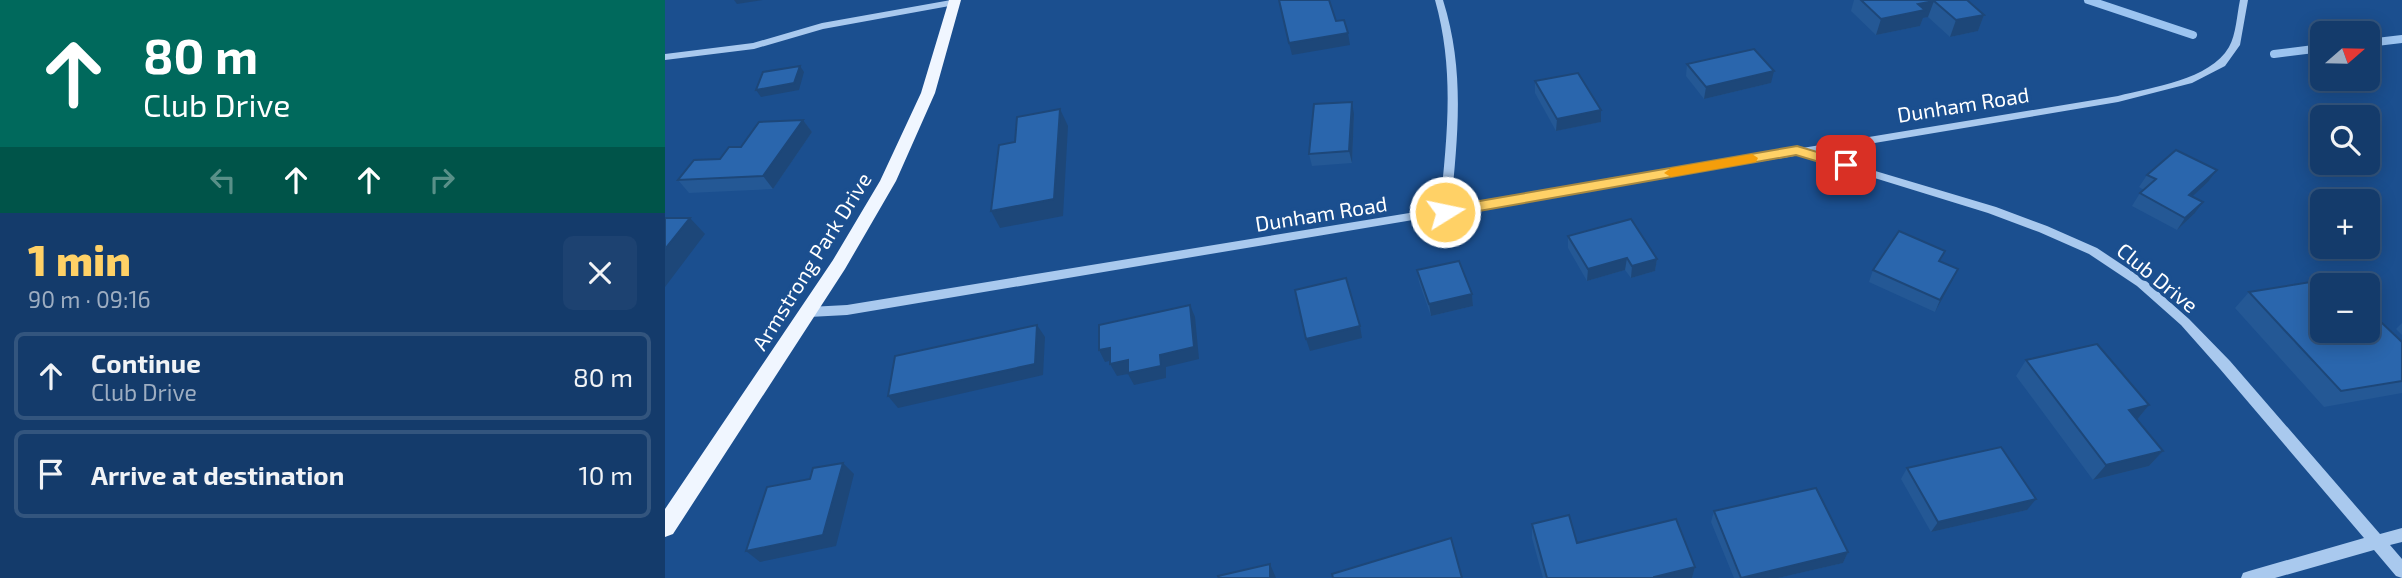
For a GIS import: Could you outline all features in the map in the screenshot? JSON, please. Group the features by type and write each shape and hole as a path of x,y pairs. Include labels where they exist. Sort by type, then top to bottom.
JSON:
{"main road":[{"name":"Armstrong Park Drive","path":"665,527 809,312 904,152 935,79 955,1"}],"street":[{"path":"1439,0 1448,25 1453,66 1453,117 1445,212"},
{"name":"Dunham Road","path":"809,312 847,310 1445,212 1797,150 2118,99 2189,81 2222,64 2235,45 2244,0"},
{"path":"665,57 754,46 822,26 955,1"},
{"name":"Club Drive","path":"1797,150 1992,210 2094,251 2141,283 2185,323 2225,365 2402,571"},
{"path":"2249,578 2402,535"}],"building":[{"path":"1279,0 1329,0 1336,21 1344,20 1348,33 1289,43"},
{"path":"1861,0 1967,0 1984,15 1956,20 1934,1 1918,4 1925,10 1881,19"},
{"path":"1754,49 1774,71 1706,87 1687,64"},
{"path":"800,66 794,83 756,90 763,72"},
{"path":"1578,73 1601,110 1557,119 1535,81"},
{"path":"1352,102 1349,151 1309,154 1314,104"},
{"path":"1060,109 1054,199 991,211 999,145 1015,142 1017,117"},
{"path":"803,120 763,176 678,180 694,160 720,159 729,147 741,147 759,122"},
{"path":"2176,150 2217,170 2189,195 2203,202 2185,218 2140,193 2156,179 2147,175"},
{"path":"665,218 690,218 665,249"},
{"path":"1631,219 1657,259 1632,266 1627,258 1588,269 1568,236"},
{"path":"1899,231 1945,251 1939,261 1958,269 1940,300 1873,270"},
{"path":"1459,261 1472,294 1429,304 1417,270"},
{"path":"1346,278 1360,326 1306,339 1295,290"},
{"path":"2310,282 2310,343 2380,343 2382,323 2402,342 2402,381 2341,391 2249,292"},
{"path":"1190,305 1194,347 1160,355 1161,366 1128,373 1128,360 1110,364 1110,348 1099,350 1099,325"},
{"path":"1037,325 1035,364 888,396 895,356"},
{"path":"2097,344 2149,405 2129,410 2163,451 2106,465 2026,360"},
{"path":"2001,447 2036,499 1938,522 1907,468"},
{"path":"843,463 823,535 746,551 767,487 810,479 813,468"},
{"path":"1816,488 1848,552 1741,578 1714,511"},
{"path":"1569,515 1577,543 1676,519 1695,567 1654,578 1547,578 1532,524"},
{"path":"1451,538 1462,578 1333,578 1332,574"},
{"path":"1270,564 1270,578 1218,576"}],"waterway":[{"path":"2088,0 2193,35"},
{"path":"2380,42 2402,39"},
{"path":"2274,54 2310,50"}],"slow traffic":[{"path":"1671,173 1752,158"}],"route":[{"path":"1445,212 1797,150 1846,165"}]}
